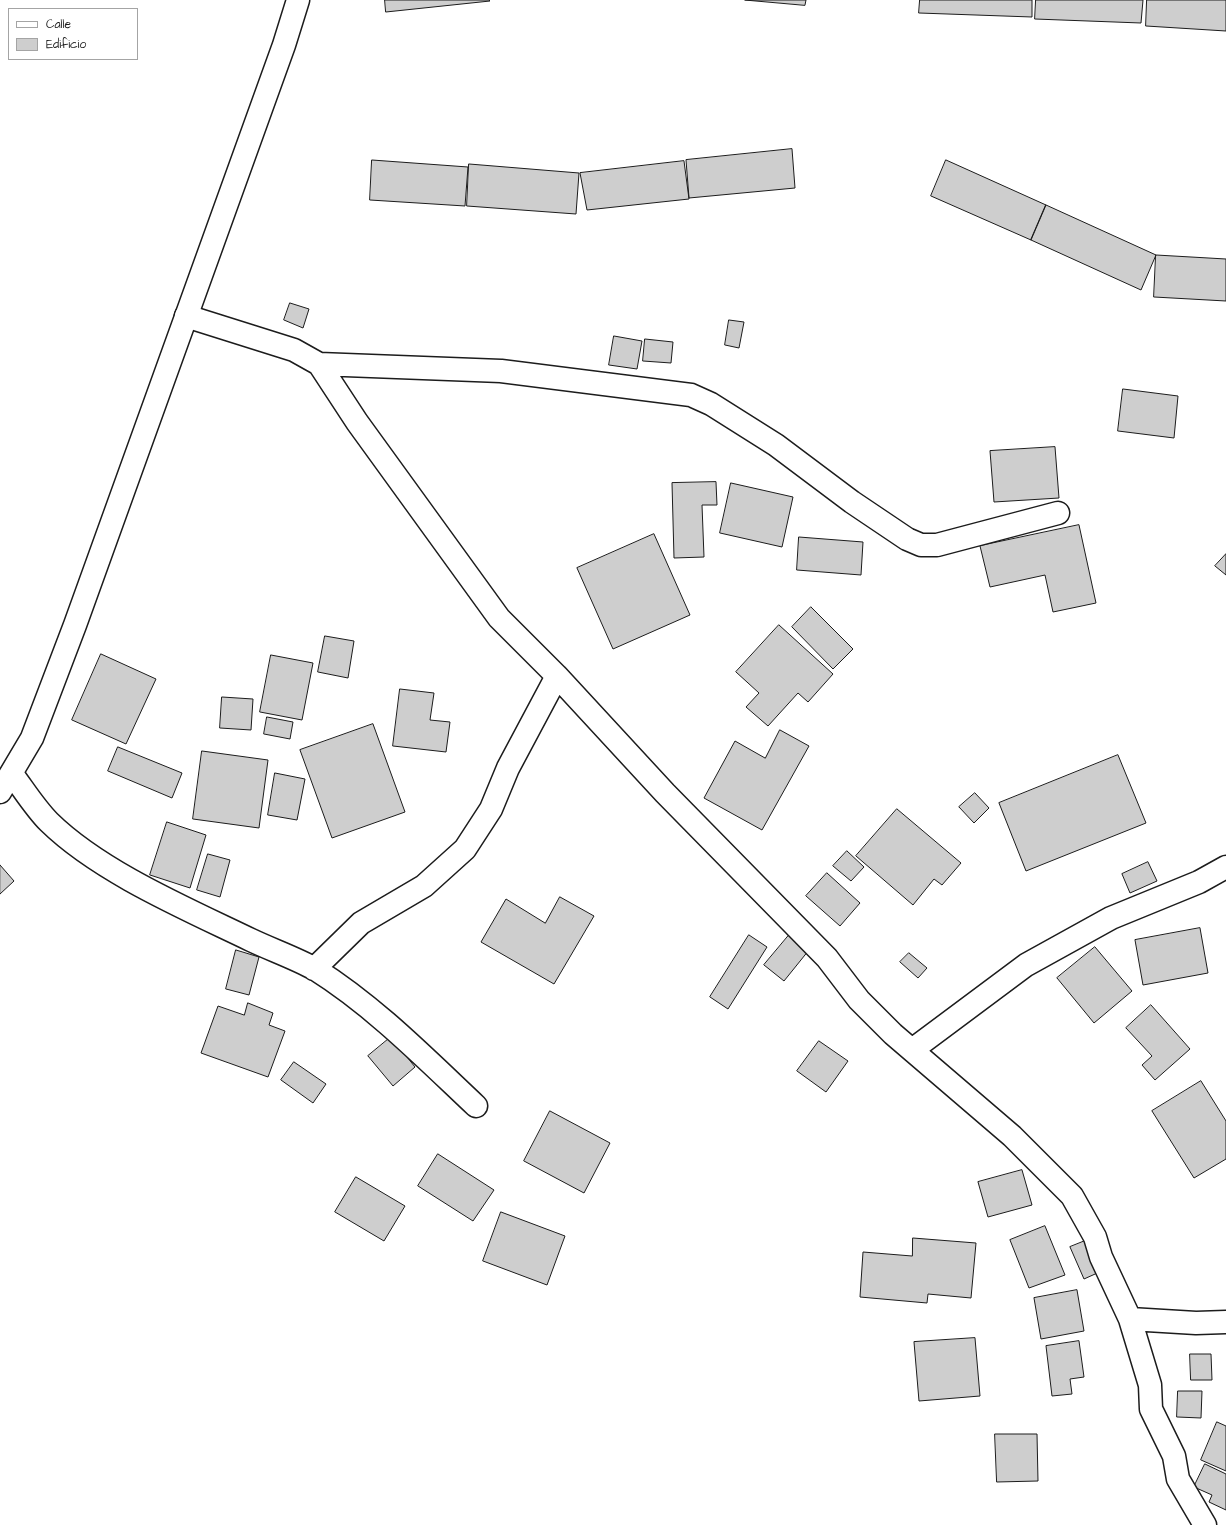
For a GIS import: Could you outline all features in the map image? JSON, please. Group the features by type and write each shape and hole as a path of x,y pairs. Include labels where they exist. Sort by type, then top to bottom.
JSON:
{"street":[{"path":"298,0 284,45 70,639 32,738 6,783 72,842 110,868 216,923 314,969 363,1004 476,1106"},
{"path":"186,316 294,350 320,364 501,371 691,395 730,415 776,445 808,471 892,530 921,545 937,545 1058,513"},
{"path":"320,364 357,422 499,618 557,676 665,793 827,958 859,1000 912,1050 1012,1136 1072,1196 1095,1237 1101,1257 1130,1319 1150,1385 1151,1409 1174,1456 1178,1479 1205,1525"},
{"path":"314,969 361,924 424,886 466,849 491,809 508,768 557,676"},
{"path":"912,1050 1026,965 1111,918 1199,882 1226,867"},
{"path":"1130,1319 1196,1323 1226,1322"}],"building":[{"path":"385,0 489,0 490,1 386,12"},
{"path":"745,0 806,0 805,5"},
{"path":"920,0 1032,0 1032,17 919,13"},
{"path":"1036,0 1143,0 1141,23 1035,19"},
{"path":"1147,0 1226,0 1226,31 1146,26"},
{"path":"792,149 795,188 689,198 686,160"},
{"path":"372,160 468,167 465,206 370,200"},
{"path":"946,160 1046,205 1031,240 931,196"},
{"path":"684,161 689,199 587,210 580,173"},
{"path":"469,164 579,173 576,214 467,206"},
{"path":"1046,205 1156,255 1141,290 1031,240"},
{"path":"1156,255 1226,259 1226,301 1154,297"},
{"path":"290,303 309,309 303,328 284,320"},
{"path":"729,320 744,322 739,348 725,345"},
{"path":"614,336 642,341 637,369 609,365"},
{"path":"645,339 673,342 671,363 643,361"},
{"path":"1123,389 1178,396 1174,438 1118,431"},
{"path":"1055,447 1059,498 994,502 990,451"},
{"path":"716,482 717,505 702,505 704,557 674,558 672,483"},
{"path":"731,483 793,497 782,547 720,533"},
{"path":"1079,525 1096,603 1053,612 1045,575 990,587 980,546"},
{"path":"654,534 690,615 613,649 577,568"},
{"path":"799,537 863,542 861,575 797,570"},
{"path":"1226,554 1226,575 1215,566"},
{"path":"811,607 853,649 833,669 792,627"},
{"path":"779,625 833,674 808,702 798,693 768,726 746,707 759,693 736,672"},
{"path":"325,636 354,641 348,678 318,672"},
{"path":"101,654 156,679 126,744 72,720"},
{"path":"271,655 313,663 302,720 260,712"},
{"path":"400,689 434,693 430,720 450,722 446,752 393,746"},
{"path":"222,697 253,699 251,730 220,728"},
{"path":"267,717 293,722 290,739 264,734"},
{"path":"373,724 405,812 332,838 300,750"},
{"path":"780,730 809,746 762,830 704,798 735,741 765,758"},
{"path":"118,747 182,773 172,798 108,771"},
{"path":"202,751 268,760 259,828 193,819"},
{"path":"1118,755 1146,823 1026,871 999,803"},
{"path":"275,773 305,779 297,820 268,815"},
{"path":"975,793 989,808 974,823 959,807"},
{"path":"897,809 961,863 942,885 934,879 913,905 856,856"},
{"path":"167,822 206,835 190,888 150,875"},
{"path":"847,851 864,867 851,881 833,866"},
{"path":"208,854 230,860 220,897 197,890"},
{"path":"1148,862 1157,881 1130,893 1122,874"},
{"path":"0,865 14,881 0,894"},
{"path":"827,873 860,903 840,926 806,896"},
{"path":"560,897 594,916 554,984 481,942 506,899 545,923"},
{"path":"1200,928 1208,973 1143,985 1135,940"},
{"path":"790,934 809,950 784,981 764,965"},
{"path":"749,935 767,947 728,1009 710,997"},
{"path":"1095,947 1132,991 1094,1023 1057,978"},
{"path":"236,950 259,957 249,995 226,989"},
{"path":"909,953 927,968 918,978 900,962"},
{"path":"248,1003 273,1013 269,1025 285,1031 268,1077 201,1053 218,1006 244,1015"},
{"path":"1151,1005 1190,1049 1155,1080 1142,1065 1152,1056 1126,1028"},
{"path":"391,1037 415,1067 393,1086 368,1056"},
{"path":"819,1041 848,1061 826,1092 797,1071"},
{"path":"294,1062 326,1084 313,1103 281,1080"},
{"path":"1201,1081 1226,1121 1226,1159 1194,1178 1152,1111"},
{"path":"550,1111 610,1143 584,1193 524,1161"},
{"path":"438,1154 494,1190 473,1221 418,1186"},
{"path":"1022,1170 1032,1205 988,1217 978,1182"},
{"path":"356,1177 405,1206 384,1241 335,1212"},
{"path":"501,1212 565,1236 547,1285 483,1261"},
{"path":"1045,1226 1065,1275 1029,1288 1010,1240"},
{"path":"913,1238 976,1243 971,1298 928,1294 927,1303 860,1297 863,1252 912,1256"},
{"path":"1090,1239 1104,1270 1084,1279 1070,1247"},
{"path":"1077,1290 1084,1331 1041,1339 1034,1298"},
{"path":"975,1338 980,1396 919,1401 914,1342"},
{"path":"1079,1341 1084,1377 1070,1379 1072,1394 1052,1396 1046,1346"},
{"path":"1190,1354 1211,1354 1212,1380 1191,1380"},
{"path":"1178,1391 1202,1391 1201,1418 1177,1417"},
{"path":"1217,1422 1226,1426 1226,1471 1201,1460"},
{"path":"995,1434 1037,1434 1038,1481 997,1482"},
{"path":"1205,1464 1226,1474 1226,1510 1209,1502 1212,1495 1194,1487"}]}
